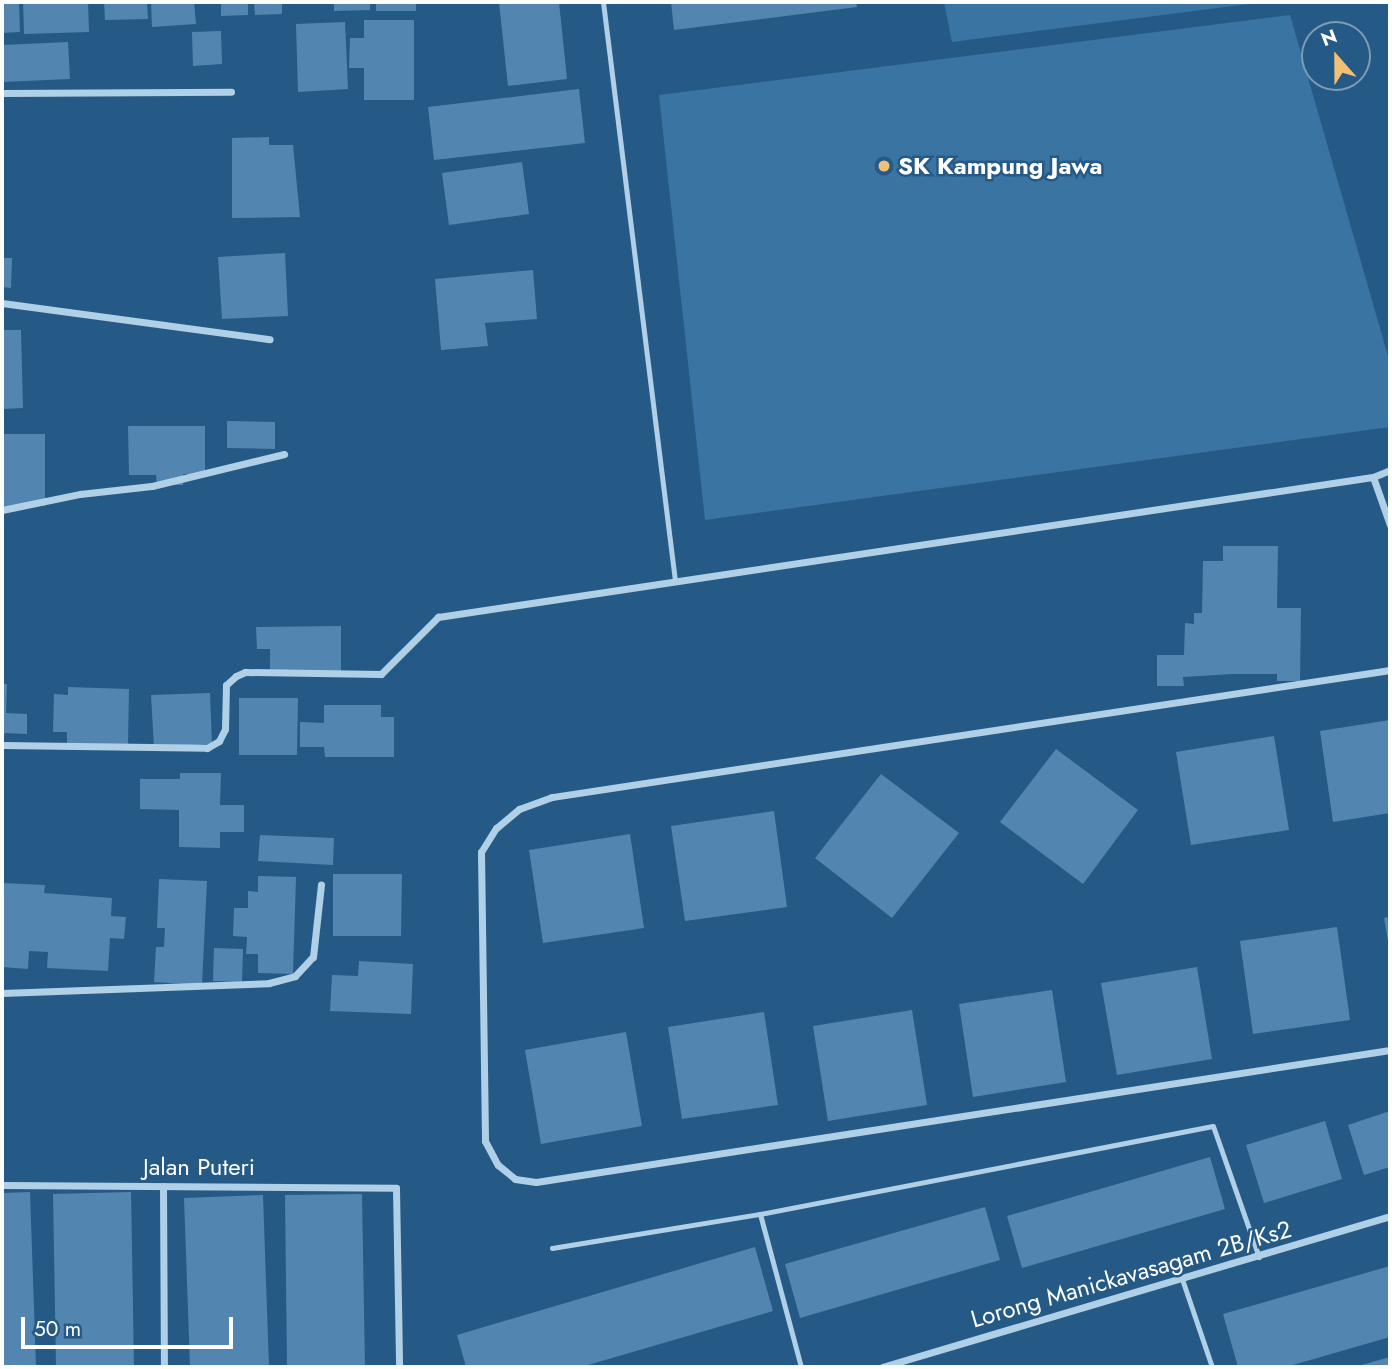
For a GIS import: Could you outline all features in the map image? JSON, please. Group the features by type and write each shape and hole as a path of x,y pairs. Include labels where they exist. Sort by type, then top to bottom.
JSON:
{"street":[{"path":"2,93 231,92"},
{"path":"2,303 270,339"},
{"path":"2,510 80,494 152,486 284,454"},
{"path":"2,745 207,748 219,741 225,729 226,685 245,672 381,674 438,617 1373,477 1390,470"},
{"path":"1373,477 1390,525"},
{"path":"1390,670 552,797 519,809 496,828 481,852 485,1141 498,1166 515,1179 536,1182 1390,1050"},
{"path":"2,993 269,982 295,976 313,957 321,884"},
{"name":"Jalan Puteri","path":"2,1185 396,1188 398,1367"},
{"path":"163,1186 164,1367"},
{"name":"Lorong Manickavasagam 2B/Ks2","path":"882,1367 1390,1216"}],"lane":[{"path":"603,2 675,581"},
{"path":"552,1248 760,1214 1213,1126 1259,1257"},
{"path":"760,1214 801,1367"},
{"path":"1182,1279 1212,1367"}],"shaded area":[{"path":"944,2 1264,2 952,42"},
{"path":"1290,15 1301,53 1301,91 1312,91 1390,363 1390,427 705,520 659,95"}],"building":[{"path":"2,2 19,2 20,32 2,33"},
{"path":"23,2 88,2 89,32 24,34"},
{"path":"104,2 147,2 148,19 105,20"},
{"path":"151,2 194,2 196,24 152,27"},
{"path":"221,2 248,2 248,15 221,16"},
{"path":"254,2 282,2 282,14 255,15"},
{"path":"334,2 370,2 370,10 334,11"},
{"path":"376,2 416,2 416,11 376,11"},
{"path":"499,2 559,2 567,79 508,86"},
{"path":"671,2 856,2 857,7 674,30"},
{"path":"364,20 414,20 414,100 364,100 364,68 349,68 350,38 364,38"},
{"path":"345,22 348,89 298,92 296,24"},
{"path":"221,31 222,64 193,66 192,32"},
{"path":"68,42 70,79 2,82 2,45"},
{"path":"579,89 585,143 434,160 428,107"},
{"path":"269,137 269,145 293,145 300,217 232,218 232,138"},
{"path":"522,162 529,214 449,225 442,173"},
{"path":"285,253 288,316 222,319 218,257"},
{"path":"2,258 12,258 11,288 2,287"},
{"path":"533,270 537,319 485,323 488,346 441,350 435,279"},
{"path":"2,330 21,330 23,408 2,409"},
{"path":"227,421 275,422 275,449 227,448"},
{"path":"128,426 205,426 205,474 183,474 183,485 157,485 156,475 129,475"},
{"path":"2,434 45,434 45,506 2,506"},
{"path":"1223,546 1278,546 1277,608 1301,608 1300,681 1277,681 1277,674 1233,674 1183,677 1184,686 1157,686 1157,655 1184,655 1185,623 1194,624 1194,613 1202,613 1203,561 1223,561"},
{"path":"341,626 341,676 270,676 270,649 257,649 256,627"},
{"path":"2,684 7,684 6,713 27,714 27,734 5,733 2,739"},
{"path":"68,687 129,689 128,745 67,743 67,732 53,732 54,694 68,695"},
{"path":"210,693 212,744 154,747 151,695"},
{"path":"239,698 298,698 297,755 239,755"},
{"path":"324,705 381,705 381,717 394,717 394,757 325,757 324,747 300,747 300,722 324,723"},
{"path":"1390,720 1390,813 1333,822 1320,731"},
{"path":"1274,736 1289,830 1191,845 1176,752"},
{"path":"1056,749 1138,810 1083,884 1000,822"},
{"path":"180,773 221,773 220,805 244,805 244,832 220,832 220,848 179,847 179,810 140,809 140,779 180,779"},
{"path":"881,774 959,833 892,918 815,858"},
{"path":"774,811 787,907 685,921 671,826"},
{"path":"630,834 644,928 543,943 529,850"},
{"path":"260,835 334,838 333,865 258,861"},
{"path":"333,874 402,874 401,936 333,936"},
{"path":"258,876 296,877 293,974 258,973 258,954 246,954 247,937 233,936 234,908 248,908 248,891 258,892"},
{"path":"159,879 207,881 202,985 154,982 156,947 164,947 165,928 157,928"},
{"path":"2,883 45,885 44,893 112,898 111,916 126,917 124,939 110,938 108,971 47,968 48,952 29,951 28,969 2,967"},
{"path":"1390,917 1390,947 1389,947 1384,918"},
{"path":"1337,927 1350,1020 1253,1034 1240,941"},
{"path":"214,948 243,949 242,982 213,981"},
{"path":"359,961 413,964 411,1014 330,1011 332,975 358,976"},
{"path":"1197,967 1212,1059 1117,1075 1101,983"},
{"path":"1052,990 1066,1082 973,1097 959,1004"},
{"path":"912,1010 927,1105 828,1121 813,1026"},
{"path":"764,1012 778,1105 682,1119 668,1027"},
{"path":"626,1032 642,1126 541,1144 525,1050"},
{"path":"1390,1111 1390,1167 1364,1175 1348,1125"},
{"path":"1325,1121 1342,1179 1264,1203 1246,1145"},
{"path":"1210,1157 1225,1209 1022,1268 1007,1216"},
{"path":"30,1192 36,1367 2,1367 2,1193"},
{"path":"131,1192 134,1367 56,1367 53,1194"},
{"path":"362,1194 365,1367 287,1367 285,1195"},
{"path":"263,1195 269,1367 190,1367 184,1198"},
{"path":"985,1207 1000,1260 800,1318 785,1264"},
{"path":"755,1247 773,1311 581,1367 466,1367 457,1335"},
{"path":"1390,1266 1390,1337 1286,1367 1238,1367 1223,1314"},
{"path":"1390,1357 1390,1367 1358,1367 1358,1366"}],"place":[{"name":"SK Kampung Jawa","path":"884,166"}]}
